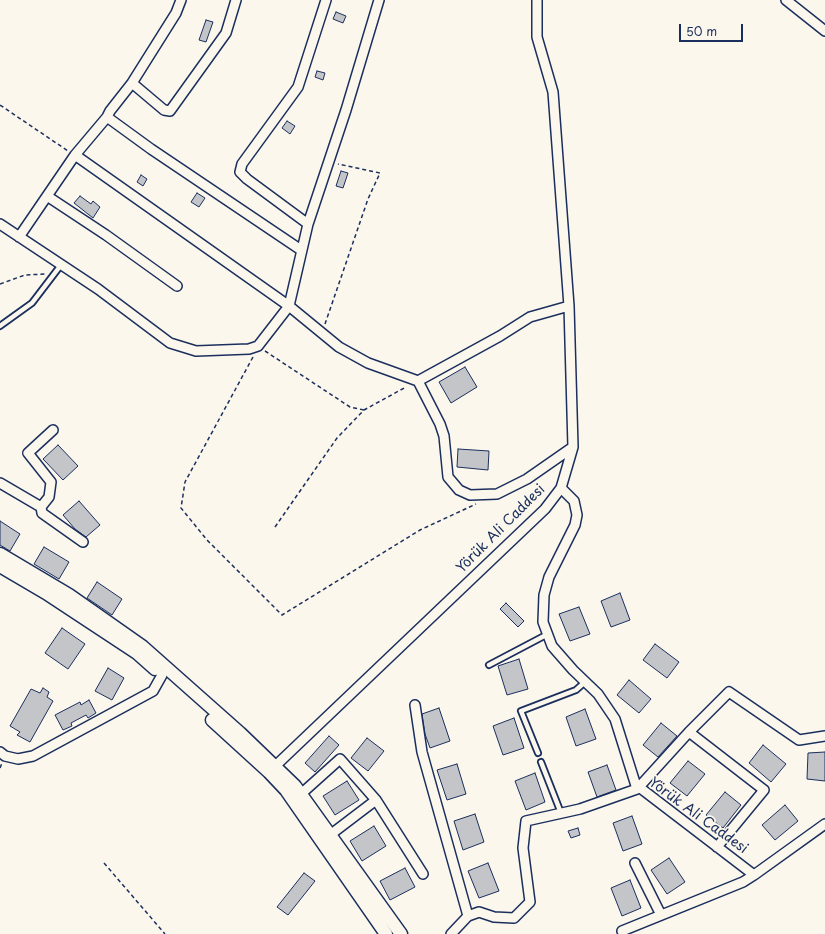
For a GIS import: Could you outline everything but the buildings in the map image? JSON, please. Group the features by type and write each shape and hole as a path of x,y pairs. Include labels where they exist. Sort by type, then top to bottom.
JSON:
{"street":[{"path":"19,237 75,155 107,117 132,83 176,13 181,0"},
{"path":"132,83 164,110 170,111 226,33 236,0"},
{"path":"308,224 247,179 240,172 242,164 298,87 326,0"},
{"path":"0,224 98,289 170,343 196,351 249,349 258,346 289,306 308,224 329,162 379,0"},
{"path":"537,0 537,37 553,92 569,306 573,447 561,488"},
{"path":"786,0 825,31"},
{"path":"107,117 151,149 301,250"},
{"path":"75,155 289,306 339,347 361,360 418,381 440,424 444,436 448,477 456,488 467,494 497,494 527,478 573,447"},
{"path":"47,196 106,235 177,286"},
{"path":"418,381 500,336 530,317 569,306"},
{"path":"53,430 28,453 51,482 49,497 41,507 42,513 84,542"},
{"path":"0,483 41,507"},
{"name":"Yörük Ali Caddesi","path":"272,769 545,509 561,488 574,501 577,515 575,525 549,576 544,595 543,622 546,635 559,655 598,694 615,719 638,788 754,875"},
{"path":"0,554 69,595 143,647 272,769 386,934"},
{"path":"0,566 46,593 137,653 301,794 401,934"},
{"path":"0,752 5,756 18,759 33,756 153,691 162,675"},
{"path":"451,934 468,916 479,912 494,918 514,918 530,902 523,848 526,821 580,809 638,788 689,732 729,692 799,740 825,736"},
{"path":"415,705 422,752 468,916"},
{"path":"689,732 764,790 717,847"},
{"path":"301,794 340,759 376,800 423,874"},
{"path":"330,835 376,800"},
{"path":"622,931 743,882 825,824"},
{"path":"635,863 661,915"}],"lane":[{"path":"0,326 32,303 61,265"},
{"path":"489,665 546,635"},
{"path":"538,753 521,711 576,690 585,682"},
{"path":"541,762 561,813"}],"path":[{"path":"0,105 75,155"},
{"path":"322,334 368,199 380,173 329,162"},
{"path":"0,284 32,274 53,276"},
{"path":"364,410 350,407 258,346 184,482 181,508 207,540 282,615 420,530 476,504"},
{"path":"275,528 337,438 364,410 418,381"},
{"path":"104,863 165,934"}]}
